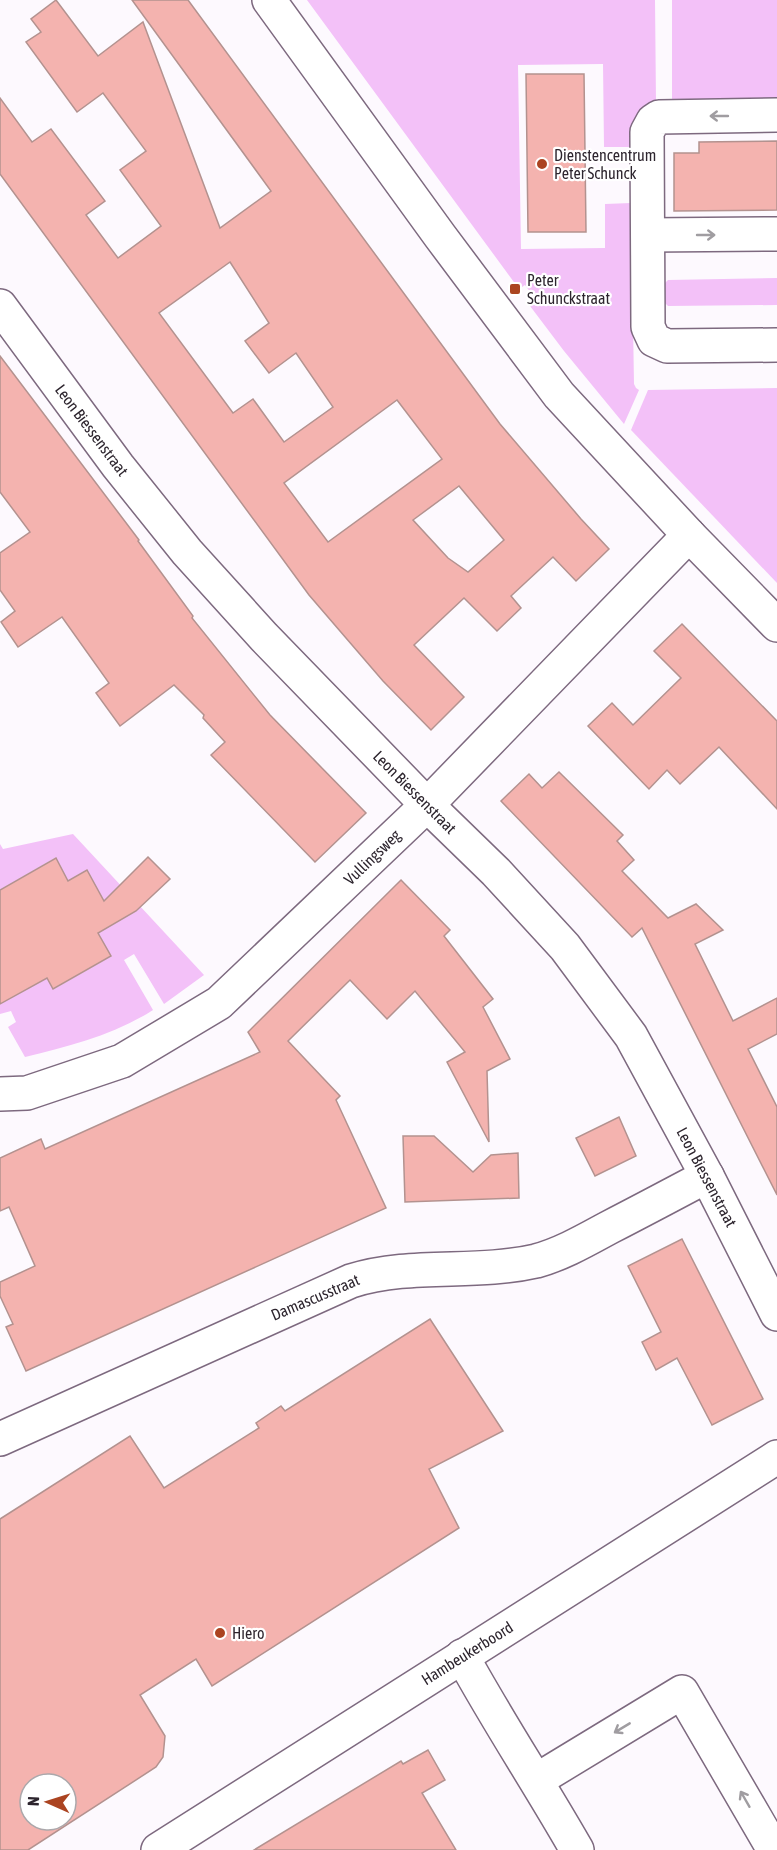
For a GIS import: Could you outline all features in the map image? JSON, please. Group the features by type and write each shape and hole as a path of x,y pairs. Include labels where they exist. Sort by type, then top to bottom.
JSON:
{"street":[{"path":"269,0 559,395 689,535 777,625"},
{"path":"777,115 659,117 653,121 647,132 648,327 654,340 667,346 777,345"},
{"path":"648,235 777,234"},
{"name":"Leon Biessenstraat","path":"0,306 118,466 187,552 264,637 496,873 565,947 631,1036 707,1176 777,1314"},
{"name":"Vullingsweg","path":"0,1094 27,1093 122,1061 219,1003 427,805 689,535"},
{"name":"Damascusstraat","path":"0,1439 351,1281 399,1270 508,1265 537,1260 568,1249 707,1176"},
{"name":"Hambeukerboord","path":"158,1850 777,1457"},
{"path":"462,1656 577,1850"},
{"path":"537,1780 682,1692 774,1850"}],"shaded area":[{"path":"307,0 655,0 656,103 643,111 635,121 631,132 630,147 604,147 603,64 518,65 521,249 605,248 605,204 631,203 634,384 639,390 624,424 527,302 534,297 525,285 519,289"},
{"path":"672,0 777,0 777,100 672,101"},
{"path":"777,278 777,305 668,306 665,303 665,283 668,280"},
{"path":"777,388 777,583 631,430 648,390"},
{"path":"73,834 204,975 164,1004 134,954 124,960 153,1010 107,1033 25,1057 8,1027 16,1022 11,1011 0,1014 0,992 5,1001 47,978 54,989 111,956 98,933 87,871 68,881 55,858 0,890 0,844 3,849"}],"building":[{"path":"56,0 98,56 143,22 220,228 271,191 132,0 188,0 500,424 609,549 576,581 553,557 511,596 521,608 497,631 464,598 414,645 464,697 431,730 383,681 309,595 0,174 0,98 32,142 51,129 105,201 86,215 118,258 161,226 120,170 146,151 103,93 77,112 26,42 41,32 31,19","holes":["230,262 269,323 245,341 269,373 296,353 333,407 284,442 253,399 233,413 159,313","397,400 442,459 328,542 284,483","459,486 504,540 468,572 448,558 413,520"]},
{"path":"526,74 584,74 586,232 528,232"},
{"path":"777,141 777,210 674,211 674,153 699,153 699,142"},
{"path":"0,356 139,540 193,616 192,618 270,715 366,813 315,862 211,755 225,742 203,718 204,715 174,685 120,726 96,693 109,683 62,617 18,647 1,622 15,611 0,590 0,553 30,532 0,492"},
{"path":"682,624 777,721 777,809 719,747 680,784 667,770 649,789 588,726 612,703 633,725 681,678 654,651"},
{"path":"559,772 623,835 617,841 634,860 622,871 668,918 696,904 723,930 695,944 733,1021 777,998 777,1034 748,1049 777,1107 777,1195 642,928 632,937 501,801 529,774 542,788"},
{"path":"148,857 170,879 136,911 98,933 111,956 53,989 47,978 0,1004 0,890 56,858 68,881 87,870 104,901"},
{"path":"401,880 450,930 444,936 493,999 483,1007 510,1059 487,1071 489,1142 447,1062 465,1052 415,991 387,1019 350,980 288,1041 340,1096 336,1100 386,1208 26,1371 6,1327 13,1324 0,1296 0,1282 35,1266 9,1207 0,1211 0,1158 41,1139 45,1149 260,1052 248,1032"},
{"path":"619,1117 636,1156 595,1176 576,1138"},
{"path":"403,1136 434,1136 473,1172 491,1155 518,1153 519,1198 405,1202"},
{"path":"682,1239 763,1399 712,1425 677,1358 656,1370 642,1342 661,1332 628,1266"},
{"path":"430,1319 503,1431 429,1469 459,1528 212,1686 196,1659 140,1695 165,1736 163,1757 156,1767 78,1818 78,1772 18,1772 18,1832 56,1832 28,1850 0,1850 0,1519 130,1436 164,1488 259,1428 256,1423 281,1406 285,1411"},
{"path":"428,1750 445,1780 422,1793 456,1850 254,1850 401,1761 403,1764"}],"place":[{"name":"Dienstencentrum Peter Schunck","path":"542,164"},
{"name":"Peter Schunckstraat","path":"515,289"},
{"name":"Hiero","path":"220,1633"}]}
